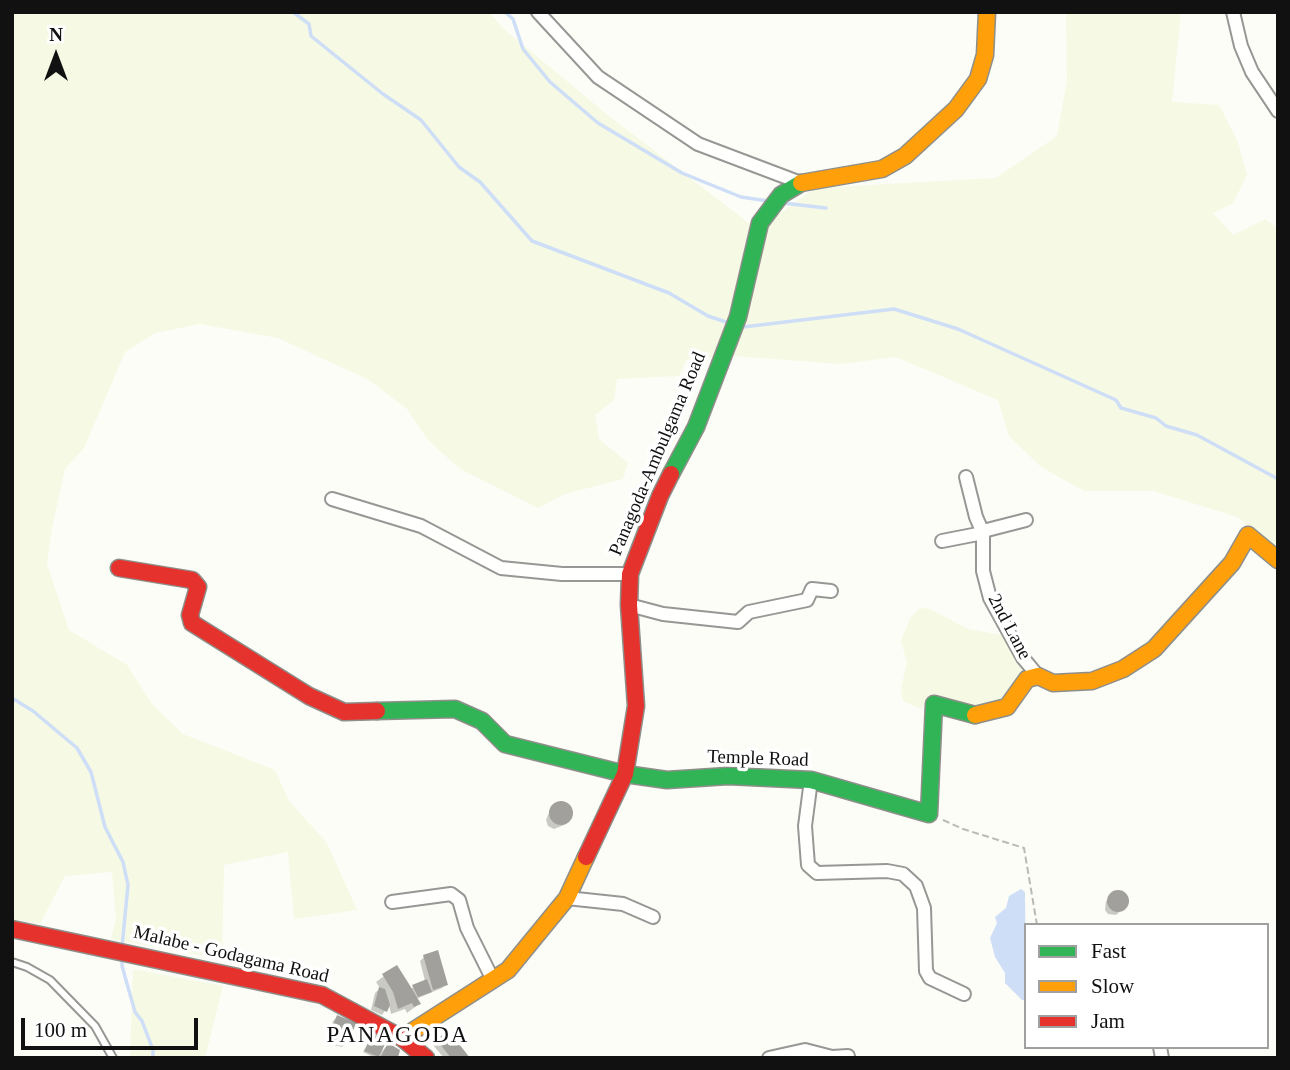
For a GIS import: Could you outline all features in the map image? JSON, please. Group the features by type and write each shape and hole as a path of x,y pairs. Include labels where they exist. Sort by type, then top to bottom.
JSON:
{"main road":[{"name":"Panagoda-Ambulgama Road","path":"402,1038 508,971 567,898 625,774 636,706 629,605 630,573 660,496 700,415 738,317 760,223 776,200 801,183 882,169 905,156 956,109 978,79 985,55 986,12"},
{"path":"929,814 934,704 970,716 987,714 1007,707 1027,679 1038,676 1053,683 1092,681 1123,669 1154,649 1232,563 1248,535 1278,560"},
{"name":"Temple Road","path":"119,568 192,580 198,587 190,615 192,623 309,696 344,712 455,709 482,721 505,744 625,774 667,780 729,776 811,780 929,814"},
{"name":"Malabe - Godagama Road","path":"12,929 322,995 402,1038 426,1058"}],"street":[{"path":"538,12 598,77 698,144 801,183"},
{"path":"1233,12 1246,59 1278,111"},
{"name":"2nd Lane","path":"966,477 983,533 983,571 990,598 1023,657 1038,676"},
{"path":"332,499 421,526 501,568 562,574 630,573"},
{"path":"942,541 983,533 1026,520"},
{"path":"629,605 663,614 738,622 749,612 807,600 812,589 831,591"},
{"path":"811,780 805,826 808,865 817,873 887,871 903,874 916,886 924,908 926,971 930,978 964,994"},
{"path":"392,902 451,894 459,900 467,929 493,980"},
{"path":"567,898 623,904 653,916"},
{"path":"769,1058 805,1050 832,1057 848,1056"}],"lane":[{"path":"12,962 50,980 95,1026 111,1050 113,1058"}],"path":[{"path":"929,814 963,830 1024,848 1037,923"}],"green space":[{"path":"12,12 489,12 505,30 609,116 750,224 719,357 687,359 679,376 617,379 614,400 595,415 599,439 628,463 623,479 565,494 538,508 460,469 428,440 407,409 369,380 278,338 200,324 155,333 125,352 84,448 65,469 52,528 47,564 69,630 127,665 152,704 183,734 275,770 289,801 327,843 357,910 294,919 288,852 224,865 222,959 111,939 116,919 112,872 65,876 40,924 12,919"},
{"path":"1066,12 1181,12 1172,102 1219,105 1238,142 1247,175 1233,203 1213,213 1233,235 1265,219 1278,228 1278,549 1237,517 1154,491 1084,491 1041,467 1009,436 998,400 896,357 841,364 732,356 767,223 815,188 996,178 1057,136 1067,80"},
{"path":"920,608 930,609 968,629 1002,635 1012,646 1022,666 1022,677 1002,703 966,709 928,697 921,709 903,701 901,688 907,662 901,641 910,618"},
{"path":"133,969 223,986 205,1058 130,1058"}],"water":[{"path":"1021,889 1025,892 1024,1000 1005,983 1005,973 995,957 990,938 997,923 995,917 1006,908 1009,896"}],"building":[{"path":"561,801 572,808 573,813 566,824 561,825 550,818 549,813 556,802"},
{"path":"1118,890 1128,897 1129,901 1122,911 1118,912 1108,905 1107,901 1114,891"},
{"path":"438,950 448,985 433,990 423,955"},
{"path":"397,965 421,1004 414,1007 412,1003 398,1009 393,992 382,974"},
{"path":"427,979 432,992 418,997 412,985"},
{"path":"379,987 385,989 390,1005 387,1012 374,1006"},
{"path":"337,1015 356,1023 348,1044 328,1038"},
{"path":"449,1031 470,1058 451,1058 436,1039"},
{"path":"373,1033 386,1042 379,1057 364,1051"},
{"path":"388,1043 400,1050 398,1058 380,1058"}],"waterway":[{"path":"293,12 309,24 311,36 383,94 421,120 459,167 480,182 532,241 669,293 708,316 729,323"},
{"path":"505,12 513,19 523,49 550,82 598,123 682,173 741,197 768,201"},
{"path":"783,203 826,208"},
{"path":"743,327 894,309 958,329 1116,400 1121,408 1156,418 1166,426 1197,435 1278,479"},
{"path":"12,698 33,711 77,748 91,772 105,827 123,862 128,885 122,947"},
{"path":"122,958 135,1012 142,1021 153,1050 153,1058"}],"traffic: fast":[{"path":"671,474 696,427 738,317 760,223 781,195 801,183"},
{"path":"377,711 455,709 482,721 505,744 625,774 667,780 728,776 811,780 929,814 934,704 975,715"}],"traffic: slow":[{"path":"801,183 882,169 905,156 956,109 978,79 985,55 987,12"},
{"path":"975,715 1007,707 1027,679 1038,676 1053,683 1092,681 1123,669 1154,649 1232,563 1248,535 1278,560"},
{"path":"402,1038 508,970 567,898 586,857"}],"traffic: jam":[{"path":"586,857 625,774 636,706 629,605 630,574 671,474"},
{"path":"119,568 192,580 198,587 190,615 192,623 309,696 344,712 377,711"},
{"path":"12,929 322,995 402,1038 426,1058"}],"district":[{"name":"PANAGODA","path":"398,1036"}]}
